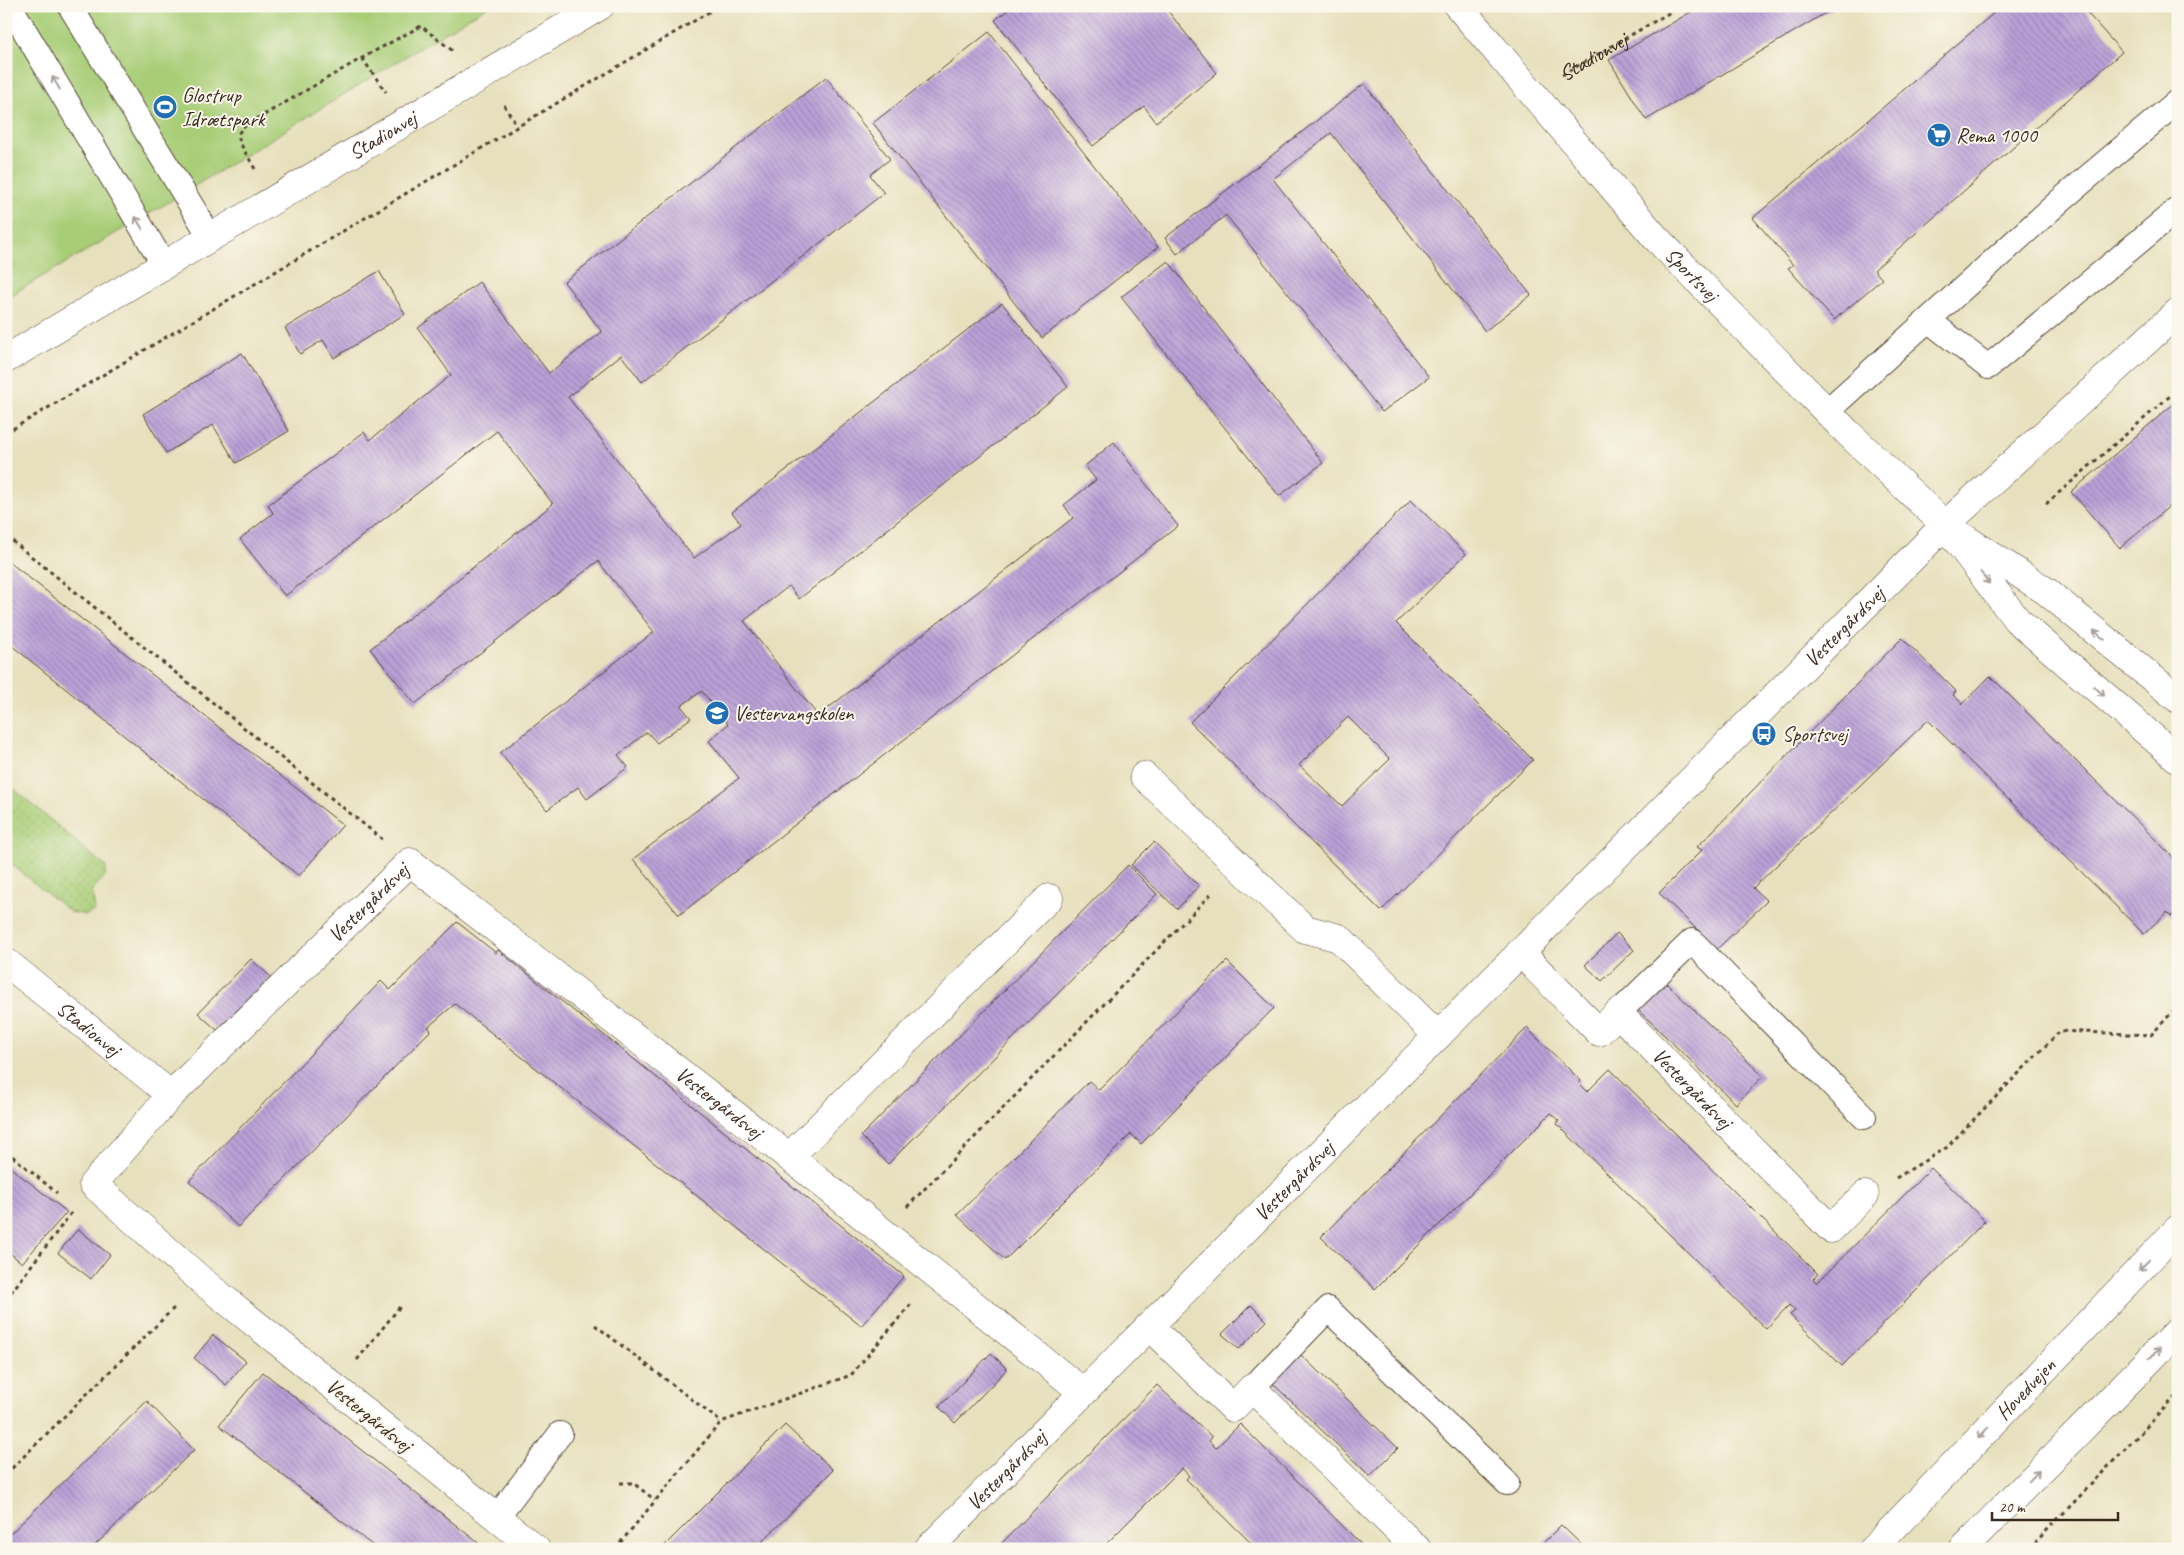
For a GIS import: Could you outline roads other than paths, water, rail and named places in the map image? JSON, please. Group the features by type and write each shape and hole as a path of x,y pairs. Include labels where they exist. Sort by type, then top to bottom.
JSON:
{"street":[{"name":"Stadionvej","path":"6,359 600,6"},
{"name":"Sportsvej","path":"1458,6 1655,237 1827,411 1945,525 2017,620 2178,759"},
{"name":"Vestergårdsvej","path":"928,1549 1945,525 2178,312"},
{"name":"Sportsvej","path":"1945,525 2046,591 2178,698"},
{"path":"1144,776 1304,929 1339,938 1438,1036"},
{"name":"Vestergårdsvej","path":"536,1549 202,1281 93,1184 171,1095 410,862 789,1157 935,1276 1083,1392"},
{"path":"789,1157 1049,898"},
{"path":"1520,952 1599,1032 1618,1012"},
{"name":"Stadionvej","path":"6,962 171,1095"},
{"name":"Vestergårdsvej","path":"1618,1012 1830,1229 1865,1195"},
{"name":"Hovedvejen","path":"1872,1549 2178,1230"},
{"path":"1149,1326 1233,1408 1252,1388 1417,1549"},
{"path":"1963,1549 2178,1331"}],"lane":[{"path":"10,6 164,265"},
{"path":"70,6 211,238"},
{"path":"1827,411 2062,199 2178,101"},
{"path":"1928,320 1988,367 2178,209"},
{"path":"1618,1012 1692,942 1864,1117"},
{"path":"1252,1388 1328,1309 1507,1483"},
{"path":"496,1517 560,1434"}],"place":[{"name":"Glostrup Idrætspark","path":"165,107"},
{"name":"Rema 1000","path":"1939,135"},
{"name":"Vestervangskolen","path":"717,713"},
{"name":"Sportsvej","path":"1764,734"}]}
